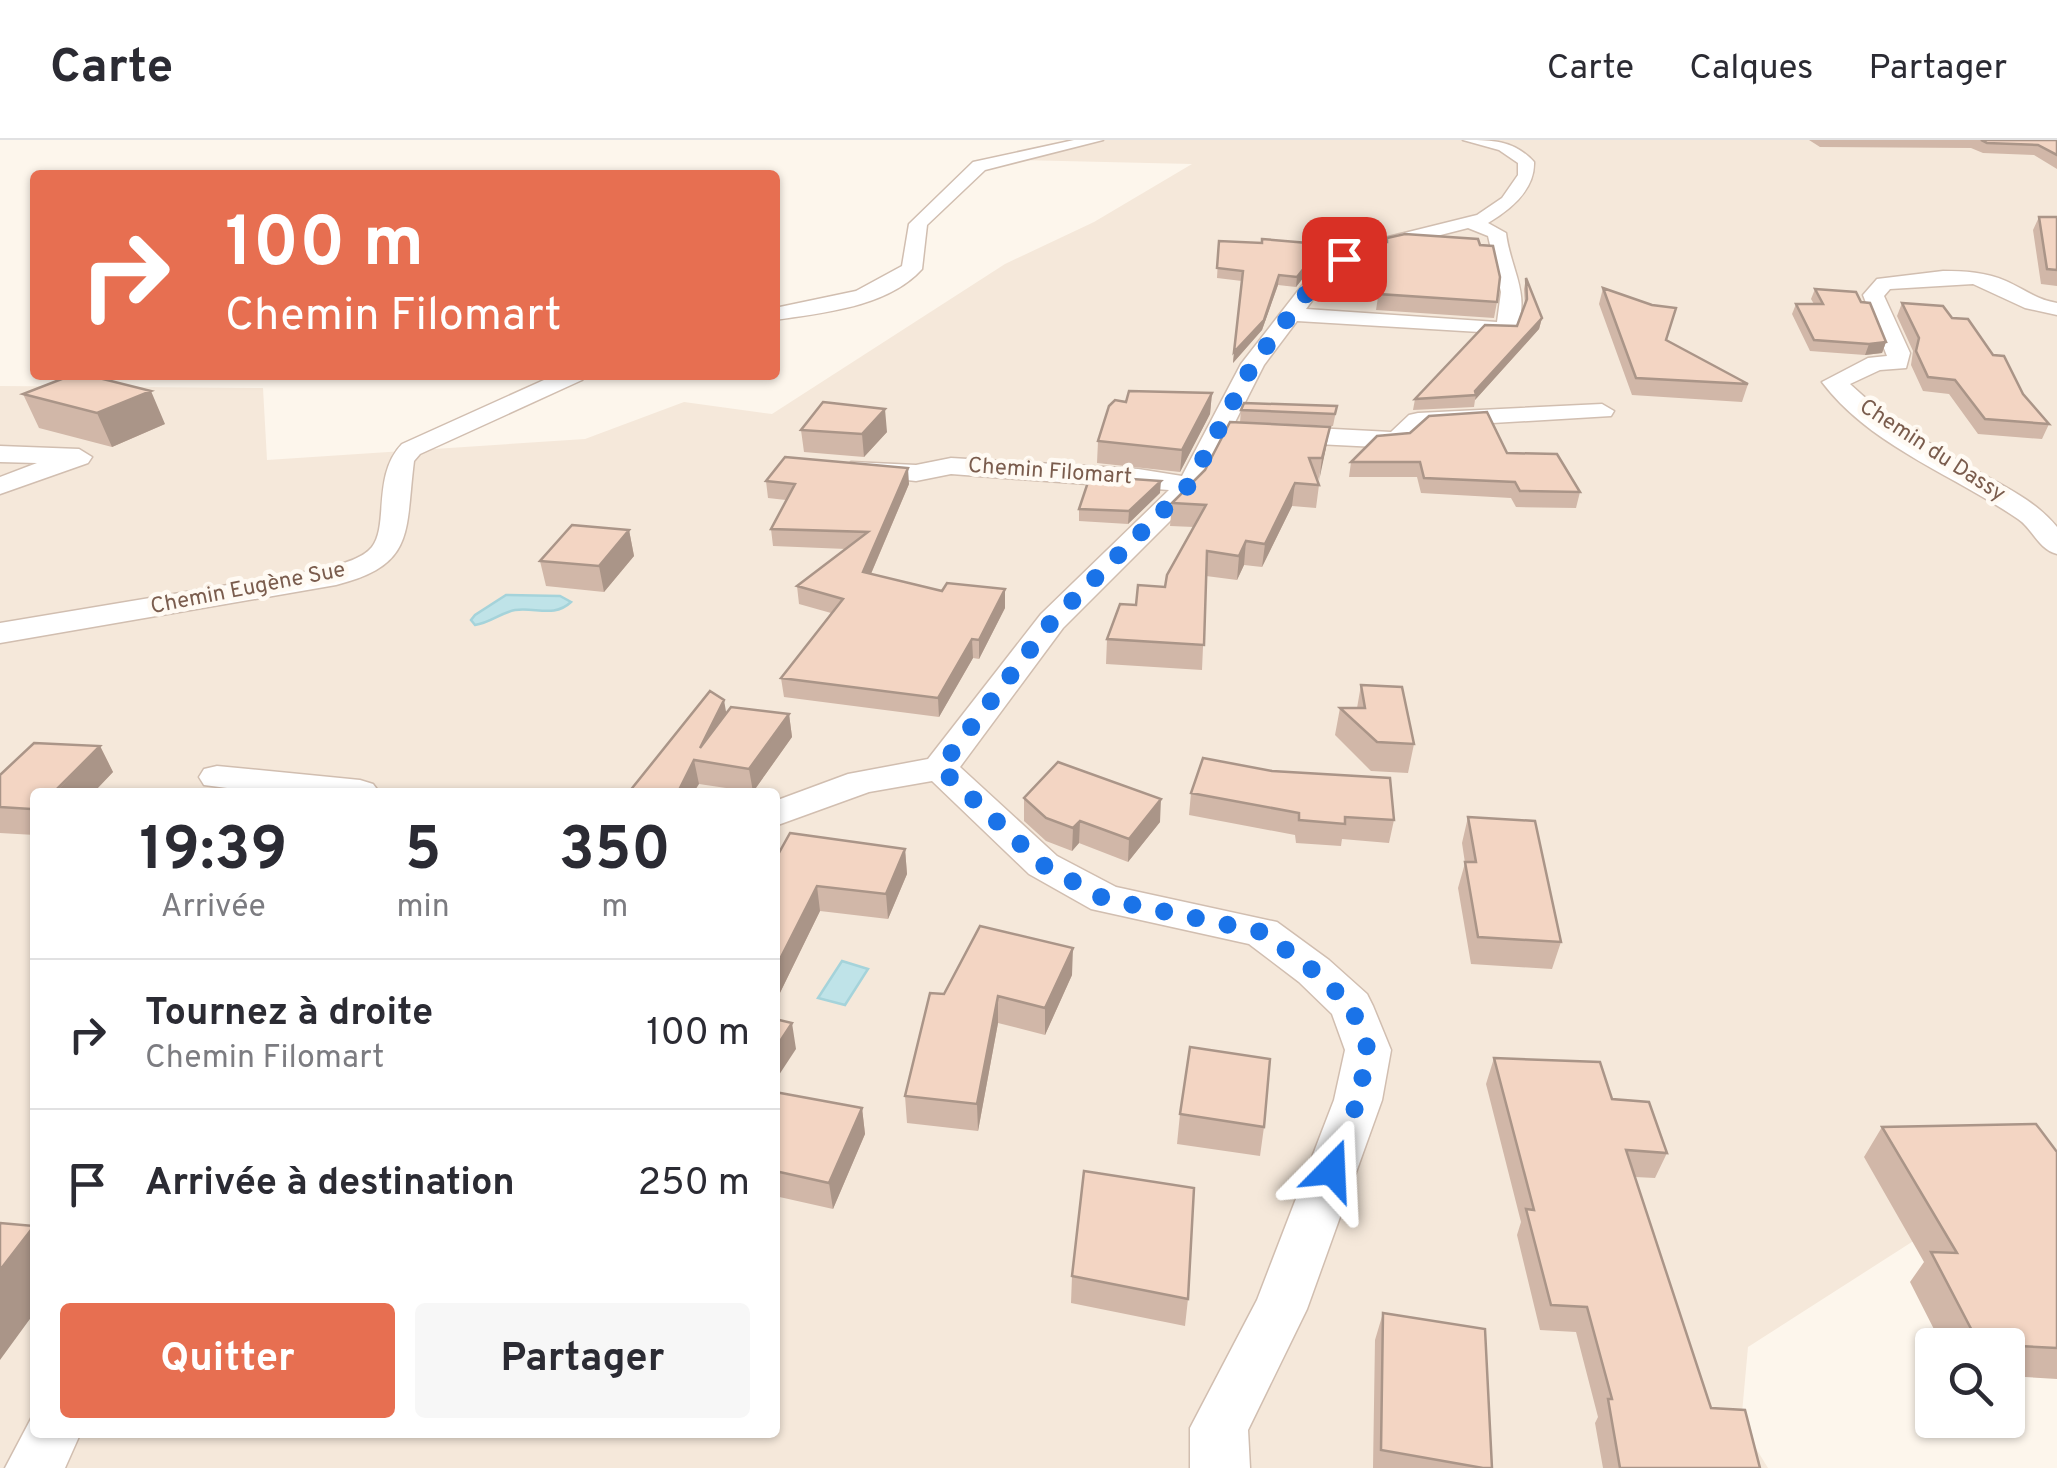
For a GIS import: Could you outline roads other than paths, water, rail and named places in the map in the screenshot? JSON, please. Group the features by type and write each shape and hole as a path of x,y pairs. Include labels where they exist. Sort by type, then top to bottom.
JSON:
{"street":[{"path":"780,313 850,300 912,270 918,224 979,166 1095,140"},
{"name":"Chemin Filomart","path":"940,768 1052,621 1190,484 1253,364 1325,269 1363,249 1483,219 1508,202 1526,174 1526,162 1516,152 1471,140"},
{"path":"1288,314 1505,330 1511,320 1514,291 1496,248 1497,232 1470,223"},
{"name":"Chemin du Dassy","path":"2057,309 2038,307 2014,298 2001,286 1973,280 1884,283 1873,295 1899,352 1898,362 1876,364 1834,382 1862,409 1931,456 2032,515 2057,545"},
{"name":"Chemin Eugène Sue","path":"0,633 302,584 370,564 390,543 400,460 410,449 563,380"},
{"path":"1219,432 1397,440 1418,420 1602,411"},
{"path":"0,454 79,457 0,486"},
{"name":"Chemin Filomart","path":"826,466 916,473 951,466 1138,477 1190,484"},
{"path":"780,812 861,782 940,768 1043,865 1105,899 1262,932 1314,971 1351,1006 1368,1050 1358,1100 1280,1309 1219,1428 1220,1468"},
{"path":"217,777 322,788"},
{"path":"34,1468 49,1438"}],"water":[{"path":"506,595 560,596 571,602 551,611 515,610 475,625 471,620 475,615"},
{"path":"842,961 868,969 845,1005 818,998"}]}
